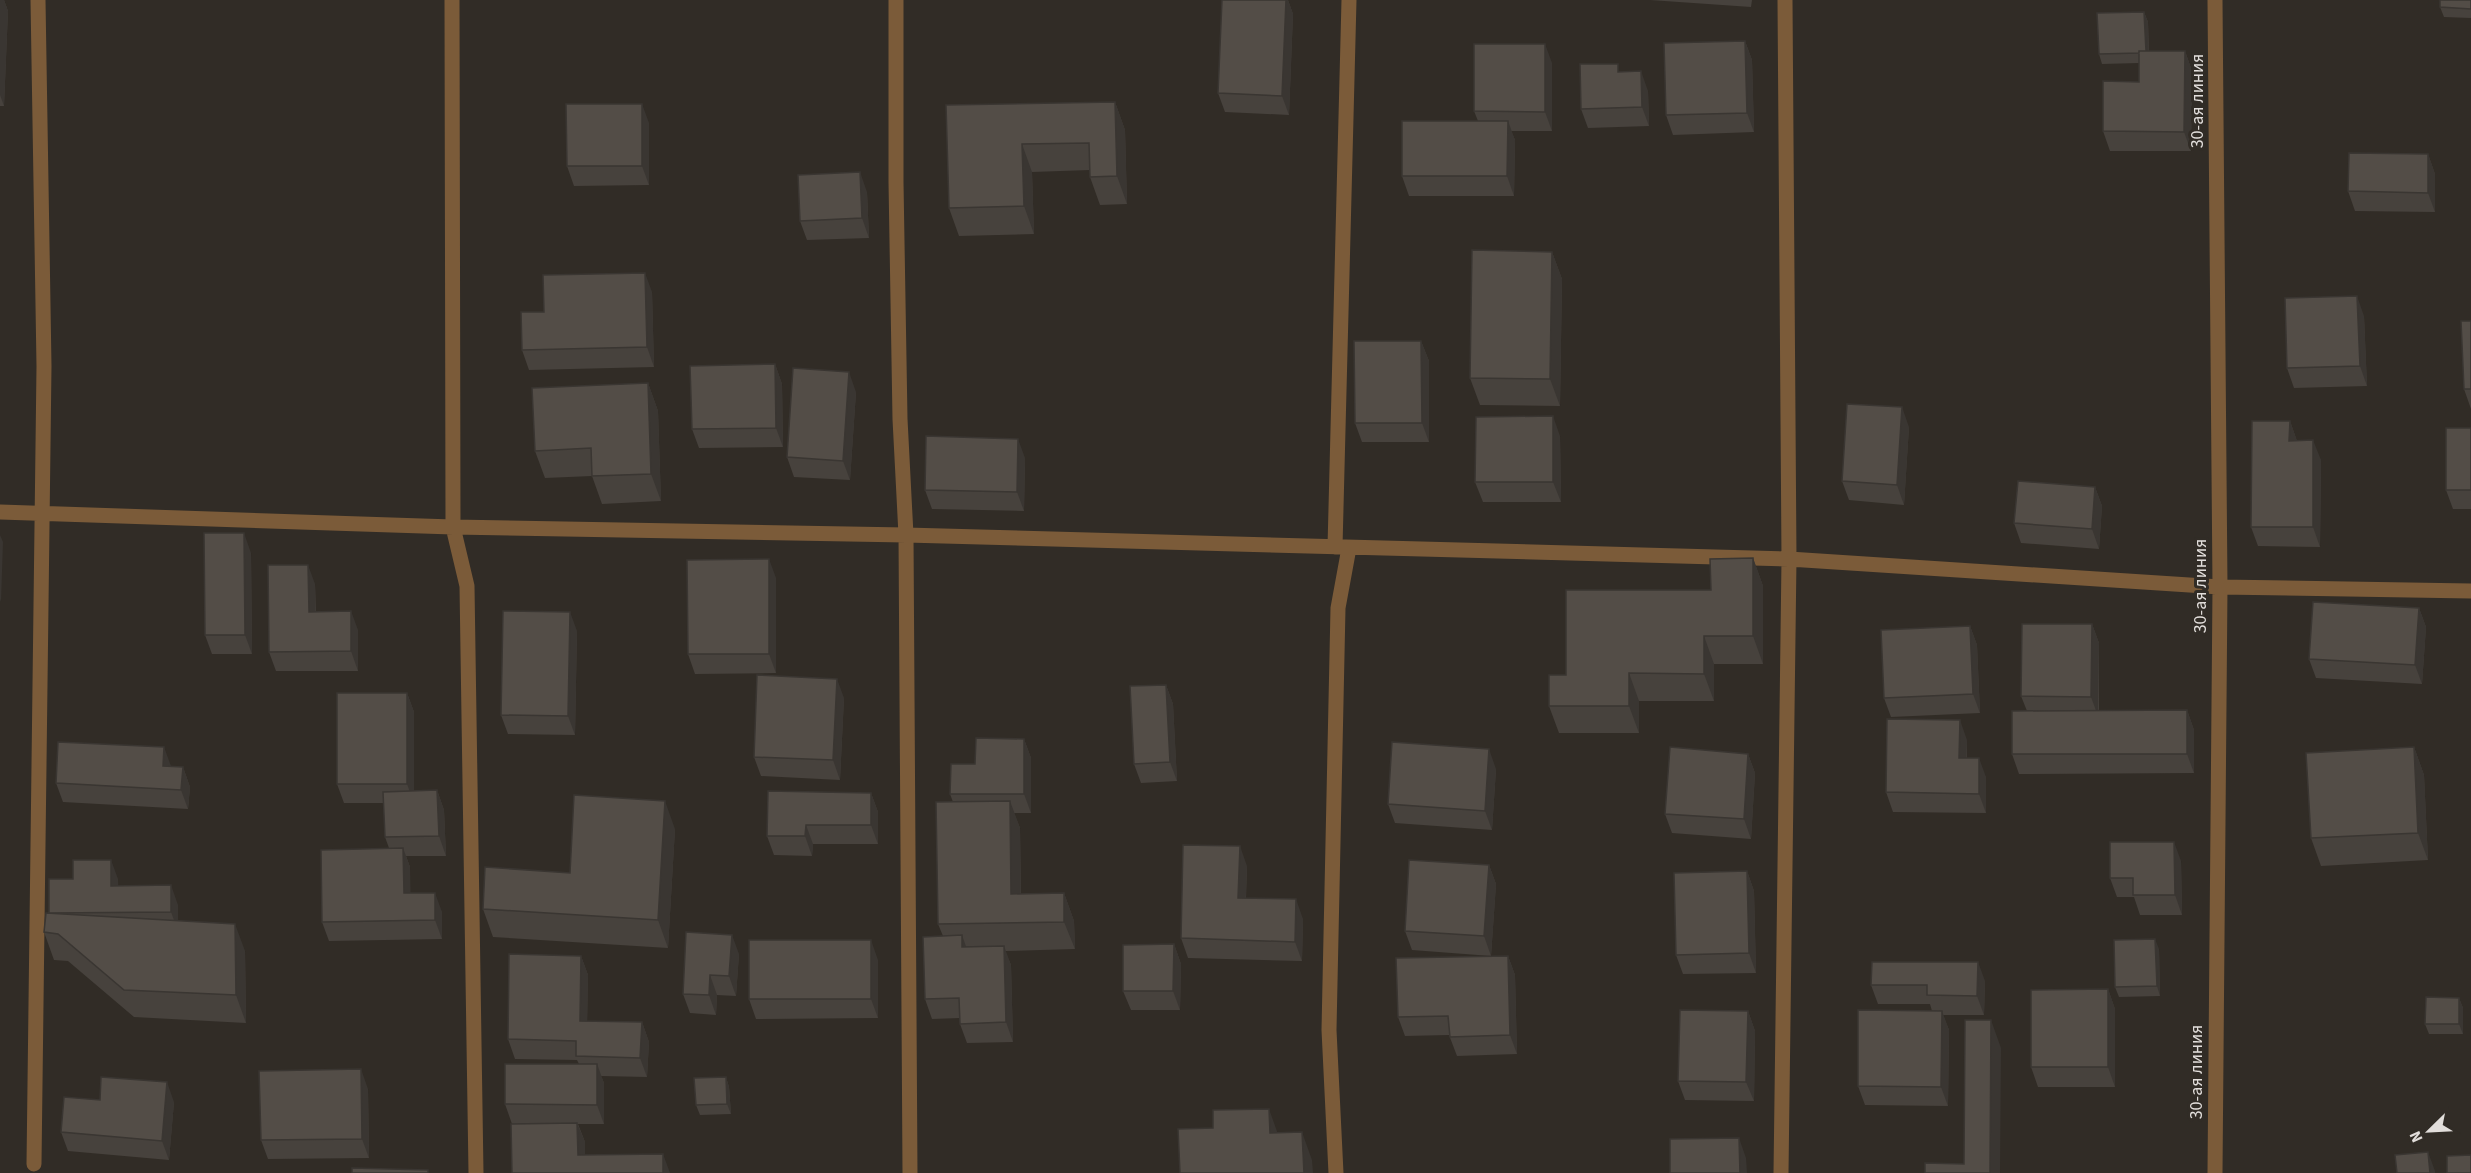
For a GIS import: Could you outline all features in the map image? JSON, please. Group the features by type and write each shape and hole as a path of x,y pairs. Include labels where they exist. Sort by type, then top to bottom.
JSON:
{"street":[{"path":"34,1164 44,366 38,0"},
{"path":"452,0 453,527 467,586 476,1173"},
{"path":"896,0 896,182 906,535 910,1173"},
{"path":"1336,1173 1329,1006 1338,608 1342,548 1349,0"},
{"path":"1781,1173 1789,559 1785,0"},
{"name":"30-ая линия","path":"2215,1173 2220,587 2216,0"},
{"path":"0,512 453,527 906,535 1789,559 2220,587 2471,591"}],"building":[{"path":"1222,0 1286,0 1282,96 1218,93"},
{"path":"2440,0 2471,0 2471,9 2440,7"},
{"path":"2144,12 2146,51 2099,54 2097,13"},
{"path":"1745,41 1747,113 1666,115 1664,43"},
{"path":"1474,44 1545,44 1545,112 1474,111"},
{"path":"2139,51 2185,51 2184,132 2103,131 2103,81 2139,82"},
{"path":"1580,64 1618,64 1618,72 1641,71 1642,107 1581,109"},
{"path":"1115,102 1117,176 1090,177 1089,143 1022,144 1024,206 949,208 946,105"},
{"path":"566,104 642,104 642,166 567,166"},
{"path":"1402,121 1508,121 1507,176 1402,176"},
{"path":"2349,153 2428,154 2428,193 2348,191"},
{"path":"860,172 862,218 800,221 798,175"},
{"path":"1472,250 1552,252 1550,379 1470,378"},
{"path":"645,273 647,347 522,350 521,312 544,312 543,275"},
{"path":"2357,296 2360,366 2287,368 2285,298"},
{"path":"2461,321 2471,321 2471,389 2464,389"},
{"path":"1354,341 1421,341 1422,423 1355,423"},
{"path":"775,364 776,428 692,429 690,366"},
{"path":"793,368 849,372 843,461 787,457"},
{"path":"648,383 651,474 592,476 591,448 535,451 532,388"},
{"path":"1847,404 1902,407 1897,485 1842,481"},
{"path":"1553,416 1553,482 1475,482 1476,417"},
{"path":"2252,421 2290,421 2289,441 2313,440 2313,527 2251,527"},
{"path":"2446,428 2471,428 2471,490 2446,490"},
{"path":"926,436 1018,439 1017,492 925,490"},
{"path":"2018,481 2095,487 2092,529 2014,523"},
{"path":"204,533 244,533 245,635 205,635"},
{"path":"1753,558 1753,636 1704,636 1704,674 1629,673 1629,706 1549,706 1549,675 1566,675 1566,590 1711,590 1710,559"},
{"path":"769,559 769,654 688,654 687,560"},
{"path":"268,565 308,565 309,612 351,611 351,651 269,652"},
{"path":"2313,602 2419,608 2415,665 2309,659"},
{"path":"503,611 570,612 568,716 501,715"},
{"path":"2022,624 2092,624 2091,697 2021,696"},
{"path":"1970,626 1973,694 1884,698 1881,630"},
{"path":"757,675 837,679 833,760 754,757"},
{"path":"1166,685 1170,762 1134,764 1130,686"},
{"path":"337,693 407,693 407,784 337,784"},
{"path":"2187,710 2187,754 2012,754 2012,711"},
{"path":"1887,719 1960,720 1959,758 1979,758 1979,794 1886,792"},
{"path":"976,738 1024,739 1024,794 950,794 951,764 975,764"},
{"path":"58,742 164,747 163,766 183,767 181,790 56,783"},
{"path":"1392,742 1489,749 1485,811 1388,804"},
{"path":"1670,747 1748,754 1744,819 1665,814"},
{"path":"2414,747 2418,833 2311,838 2306,753"},
{"path":"437,790 439,836 385,837 383,792"},
{"path":"768,791 871,793 871,825 806,825 805,836 767,836"},
{"path":"574,795 665,801 658,920 483,909 485,867 570,873"},
{"path":"1010,801 1011,894 1064,893 1064,922 938,924 936,802"},
{"path":"2110,842 2174,842 2175,895 2133,895 2133,878 2110,878"},
{"path":"1183,845 1240,846 1238,898 1296,899 1295,942 1181,938"},
{"path":"403,848 404,893 435,893 435,920 322,922 321,850"},
{"path":"73,860 111,860 111,886 171,885 171,912 49,913 49,879 73,879"},
{"path":"1409,860 1489,865 1484,936 1405,931"},
{"path":"1747,871 1749,953 1676,955 1674,873"},
{"path":"46,913 235,924 236,995 124,990 58,934 44,932"},
{"path":"686,932 732,935 729,976 710,975 709,995 683,994"},
{"path":"962,935 962,947 1004,946 1006,1022 960,1024 959,998 925,999 923,937"},
{"path":"2155,939 2157,986 2115,987 2114,940"},
{"path":"749,940 871,940 871,999 749,999"},
{"path":"1174,944 1173,991 1123,991 1123,945"},
{"path":"509,954 581,956 580,1021 642,1022 640,1058 576,1056 576,1041 508,1039"},
{"path":"1508,956 1510,1035 1450,1037 1448,1016 1398,1017 1396,958"},
{"path":"1872,962 1978,962 1977,996 1927,995 1927,985 1871,985"},
{"path":"2108,989 2108,1067 2031,1067 2031,990"},
{"path":"2426,997 2459,998 2459,1024 2425,1024"},
{"path":"1680,1010 1748,1011 1746,1082 1678,1081"},
{"path":"1858,1010 1942,1011 1941,1087 1858,1086"},
{"path":"1965,1020 1991,1020 1990,1173 1925,1173 1925,1163 1964,1164"},
{"path":"505,1064 597,1064 597,1105 505,1104"},
{"path":"361,1069 362,1139 261,1140 259,1071"},
{"path":"101,1077 167,1082 162,1141 61,1132 64,1097 100,1100"},
{"path":"726,1077 727,1104 696,1105 694,1078"},
{"path":"1269,1109 1270,1133 1302,1132 1304,1173 1180,1173 1178,1129 1213,1128 1213,1110"},
{"path":"577,1123 578,1155 663,1154 663,1173 512,1173 511,1124"},
{"path":"1739,1138 1740,1173 1670,1173 1670,1139"},
{"path":"2428,1152 2430,1173 2397,1173 2395,1155"},
{"path":"2471,1155 2471,1173 2447,1173 2447,1156"},
{"path":"352,1168 428,1170 428,1173 352,1173"}]}
